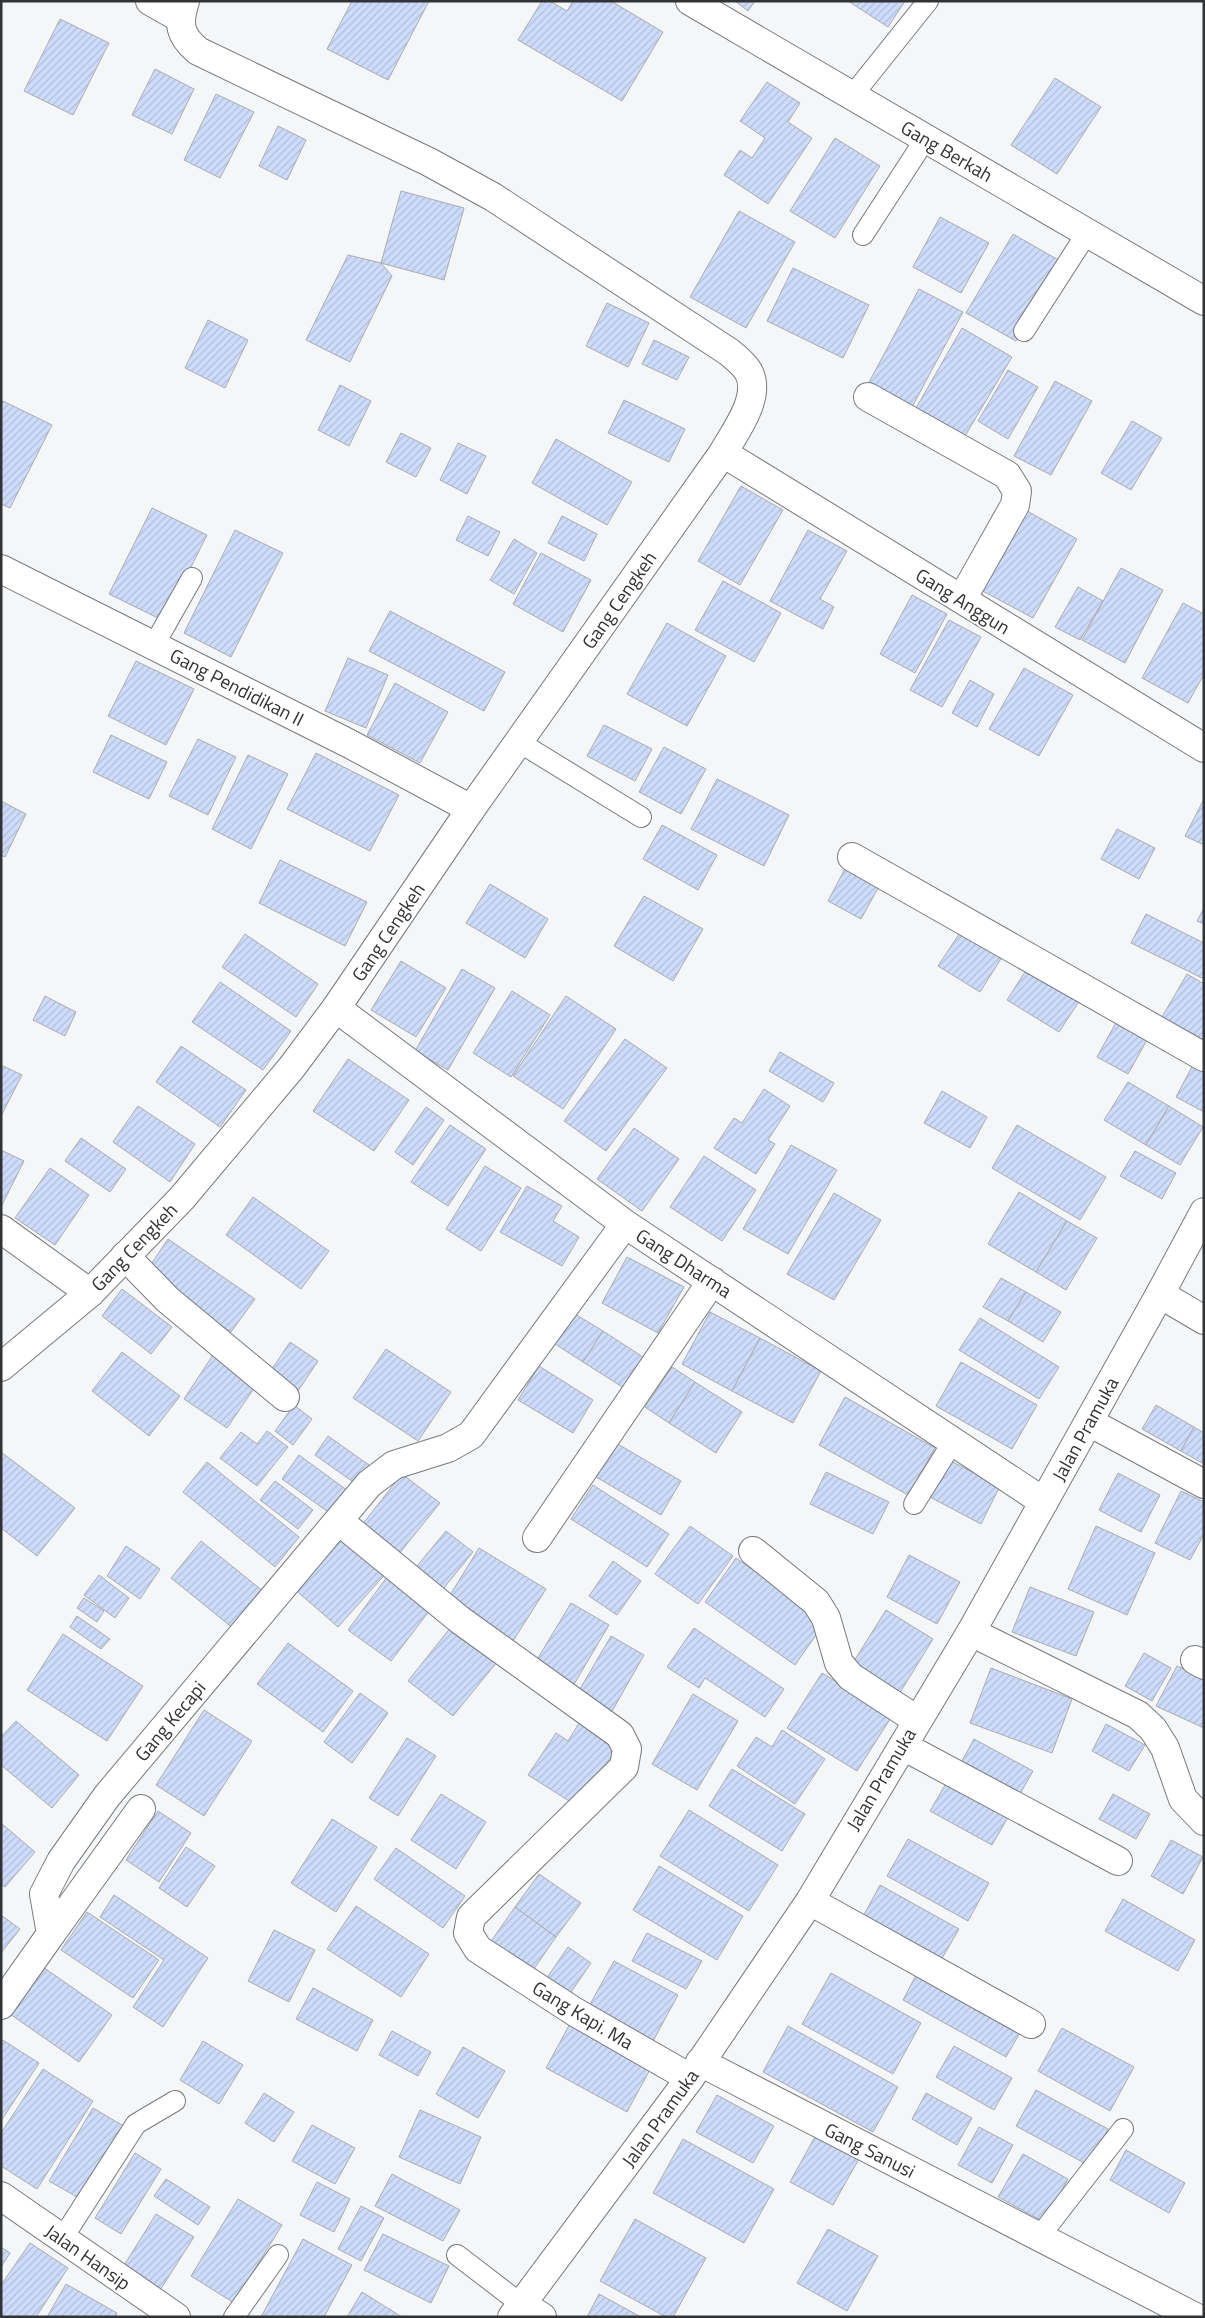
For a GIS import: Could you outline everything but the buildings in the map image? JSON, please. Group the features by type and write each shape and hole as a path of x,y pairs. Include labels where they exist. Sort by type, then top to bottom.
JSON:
{"street":[{"path":"150,1 182,10"},
{"name":"Gang Berkah","path":"690,1 1204,301"},
{"name":"Gang Cengkeh","path":"1,1367 90,1293 182,1198 292,1066 336,1008 471,809 723,453 747,412 751,398 749,372 729,352 493,197 429,162 198,51 184,39 182,10"},
{"path":"868,397 1007,475 1017,491 1015,504 962,599"},
{"name":"Gang Anggun","path":"723,453 1204,748"},
{"name":"Gang Pendidikan II","path":"1,568 348,744 471,809"},
{"path":"852,857 1204,1057"},
{"name":"Gang Dharma","path":"336,1008 625,1224 954,1440 1044,1502"},
{"name":"Jalan Pramuka","path":"525,2312 695,2070 810,1901 971,1632 1204,1212"},
{"name":"Gang Kecapi","path":"50,1934 44,1894 61,1861 107,1796 369,1484 394,1466 448,1448 471,1434 625,1224"},
{"path":"1,1229 90,1293"},
{"path":"125,1256 168,1300 285,1397"},
{"path":"537,1538 712,1281"},
{"path":"1160,1294 1204,1320"},
{"path":"1089,1422 1204,1484"},
{"name":"Gang Kapi. Ma","path":"339,1520 460,1620 620,1736 626,1749 624,1767 471,1917 468,1933 478,1949 575,2012 695,2070"},
{"path":"752,1551 816,1602 826,1618 839,1663 851,1677 917,1720"},
{"path":"971,1632 1138,1715 1154,1729 1165,1748 1183,1799 1204,1822"},
{"path":"903,1746 1118,1861"},
{"path":"1,2005 141,1809"},
{"path":"810,1901 1031,2024"},
{"name":"Gang Sanusi","path":"695,2070 1039,2238 1195,2317"},
{"name":"Jalan Hansip","path":"1,2196 176,2317"}],"lane":[{"path":"852,96 928,1"},
{"path":"863,234 926,138"},
{"path":"1024,331 1087,233"},
{"path":"154,645 192,578"},
{"path":"519,742 641,818"},
{"path":"914,1504 954,1440"},
{"path":"62,2239 136,2124 175,2101"},
{"path":"1039,2238 1123,2129"},
{"path":"234,2317 278,2255"},
{"path":"457,2255 525,2312"}]}
